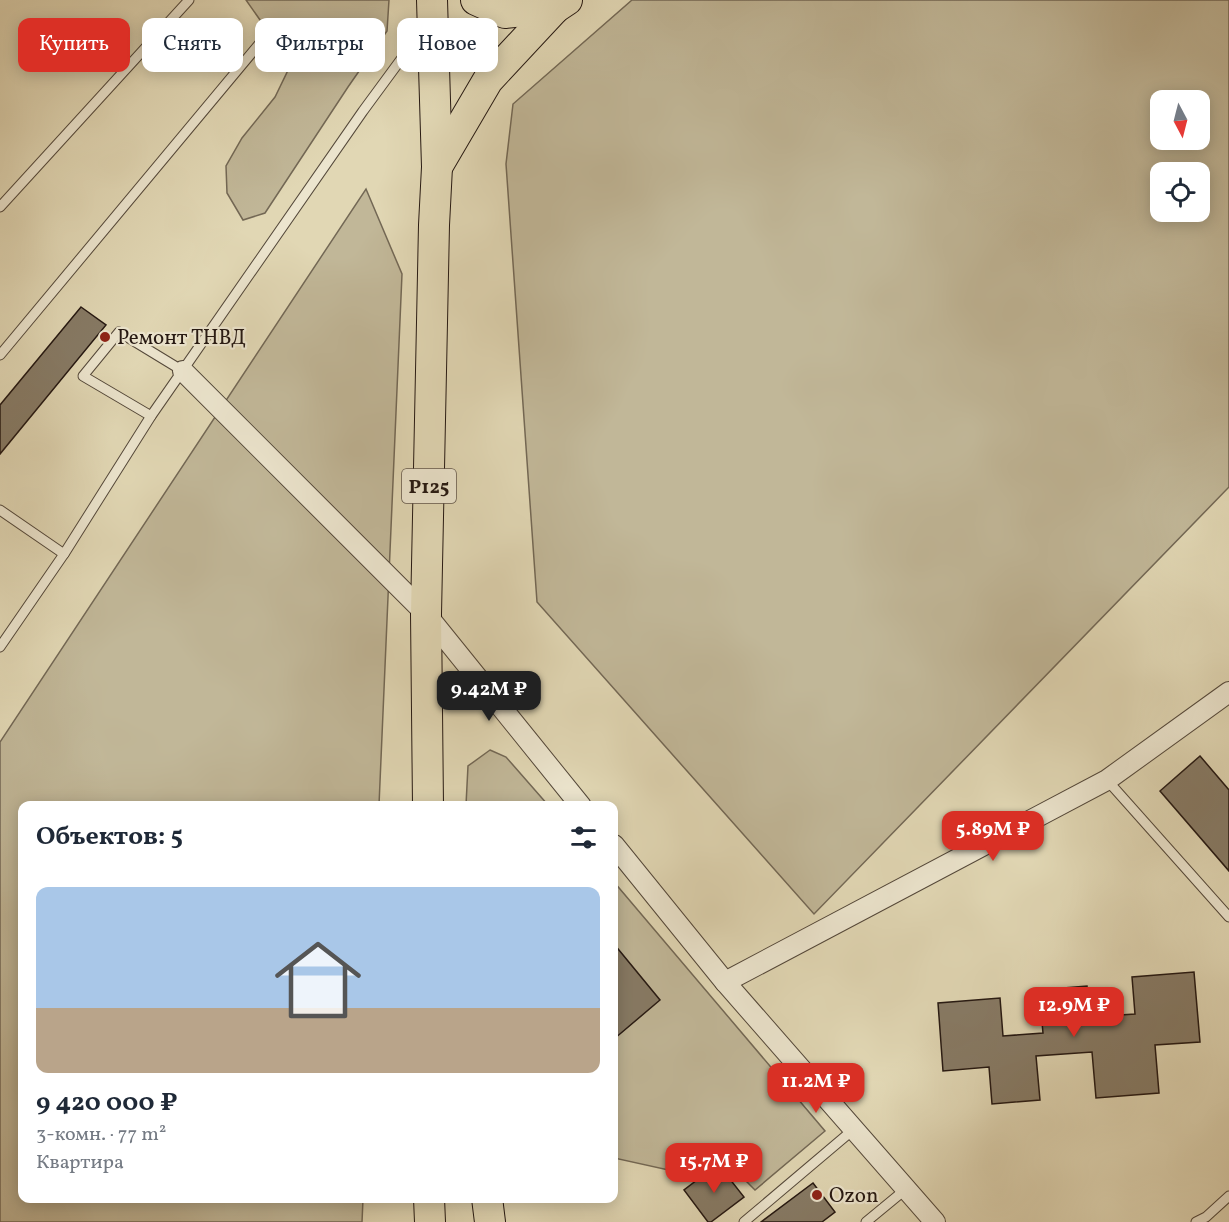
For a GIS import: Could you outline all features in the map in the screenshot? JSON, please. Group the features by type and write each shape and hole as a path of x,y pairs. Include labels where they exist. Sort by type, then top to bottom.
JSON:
{"main road":[{"name":"Р125","path":"476,0 505,13 561,4"},
{"name":"Р125","path":"437,167 488,80 561,4"},
{"name":"Р125","path":"428,801 426,614 437,167 432,8"},
{"path":"429,1203 430,1222"},
{"path":"488,1203 490,1222"}],"street":[{"path":"183,371 426,614 577,801"},
{"path":"725,982 1107,780 1229,692"},
{"path":"618,850 725,982 935,1222"}],"lane":[{"path":"0,207 189,0"},
{"path":"0,647 64,554 151,416 432,8"},
{"path":"0,355 255,49"},
{"path":"151,416 83,376 118,332 183,371"},
{"path":"0,510 64,554"},
{"path":"1107,780 1229,917"},
{"path":"744,1222 854,1129"},
{"path":"866,1222 906,1189"},
{"path":"1196,1222 1206,1217 1229,1196"}],"shaded area":[{"path":"246,0 389,0 385,34 385,18 259,18"},
{"path":"632,0 1229,0 1229,487 814,914 537,602 506,164 513,104"},
{"path":"287,72 358,72 265,213 243,220 227,193 226,166 242,138 275,97"},
{"path":"366,189 402,274 379,801 18,801 18,1203 363,1203 362,1222 0,1222 0,742"},
{"path":"490,750 506,757 544,801 466,801 468,766"},
{"path":"618,887 825,1131 755,1190 714,1149 682,1173 618,1159"}],"building":[{"path":"81,307 106,325 0,454 0,405"},
{"path":"1200,756 1229,790 1229,871 1160,791"},
{"path":"618,949 660,1000 618,1036"},
{"path":"1194,972 1200,1042 1155,1045 1159,1093 1096,1098 1092,1052 1036,1056 1040,1100 992,1104 989,1067 943,1071 938,1003 1000,998 1003,1036 1043,1033 1039,990 1087,986 1090,1017 1135,1014 1132,977"},
{"path":"718,1164 744,1197 708,1222 684,1190"},
{"path":"813,1183 835,1212 822,1222 761,1222"}],"place":[{"name":"Ремонт ТНВД","path":"105,337"},
{"name":"Ozon","path":"817,1195"}]}
